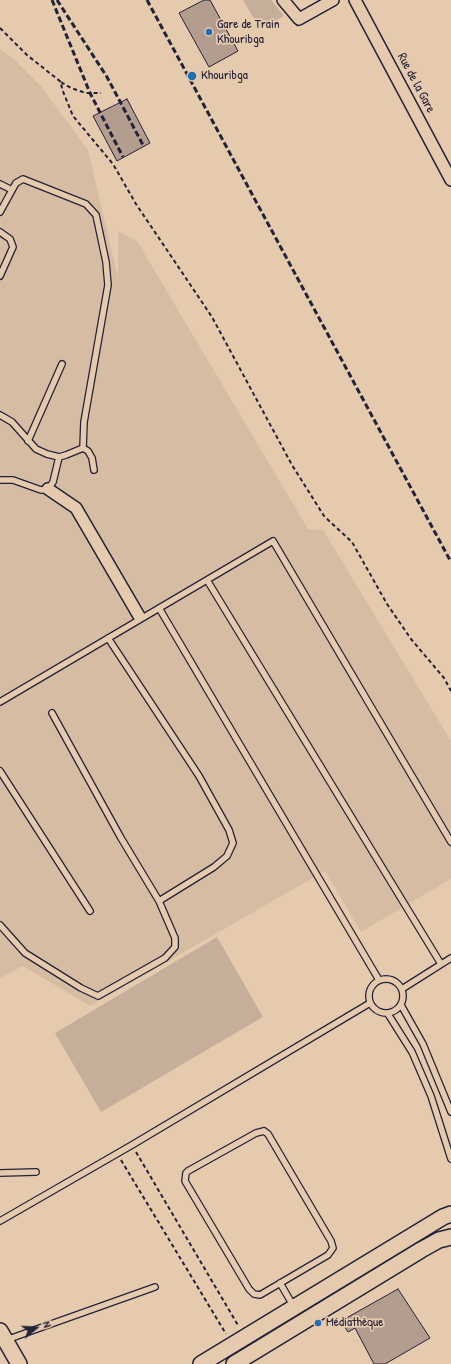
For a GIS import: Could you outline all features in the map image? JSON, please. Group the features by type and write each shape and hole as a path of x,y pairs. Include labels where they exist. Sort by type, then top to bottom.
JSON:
{"main road":[{"path":"201,1364 413,1235 443,1217 451,1214"},
{"path":"413,1235 421,1250"},
{"path":"234,1364 421,1250 439,1240 451,1237"},
{"path":"294,1307 303,1322"},
{"path":"3,1336 19,1364"}],"street":[{"path":"284,0 299,18 317,3 333,0"},
{"name":"Rue de la Gare","path":"355,0 451,180"},
{"path":"48,489 76,508 139,616"}],"lane":[{"path":"0,212 19,180 28,180 86,204 96,215 106,262 108,285 84,422 84,448 88,451 92,458 94,470"},
{"path":"0,184 12,190"},
{"path":"0,232 10,239 13,247 0,276"},
{"path":"28,441 62,364"},
{"path":"0,415 12,422 36,449 47,454 59,456 84,448"},
{"path":"0,480 13,480 41,490 48,489 53,482 59,456"},
{"path":"0,702 273,541 451,842"},
{"path":"207,580 441,964"},
{"path":"159,608 379,980"},
{"path":"108,638 199,776 229,830 233,844 227,856 214,867 159,901"},
{"path":"0,925 25,953 81,988 98,996 165,958 175,947 175,938 159,901 121,838 52,713"},
{"path":"0,771 90,911"},
{"path":"402,989 451,958"},
{"path":"390,979 395,981 402,989 404,994 401,1005 393,1012 388,1014 377,1012 370,1003 369,998 371,987 379,980 390,979"},
{"path":"0,1221 117,1154 370,1003"},
{"path":"401,1005 423,1044 443,1088 451,1112"},
{"path":"388,1014 412,1052 431,1096 451,1159"},
{"path":"264,1131 268,1134 331,1241 333,1248 328,1255 280,1283 260,1295 254,1294 249,1289 185,1181 188,1170 256,1133 264,1131"},
{"path":"0,1172 36,1172"},
{"path":"280,1283 294,1307"},
{"path":"3,1336 155,1287"}],"path":[{"path":"0,28 27,55 61,82 71,88 86,93 101,93"},
{"path":"61,82 65,97 73,116 113,164 136,204 212,317 292,465 324,516 352,542 410,639 444,678 451,691"},
{"path":"132,1145 245,1337"},
{"path":"117,1154 232,1345"}],"shaded area":[{"path":"243,0 271,0 284,16 260,29"},
{"path":"0,49 14,59 40,85 88,150 118,278 118,231 137,241 308,529 323,530 451,741 451,879 361,932 325,871 90,1006 23,966 0,978"},
{"path":"217,937 263,1017 101,1112 55,1033"}],"building":[{"name":"Gare de Train Khouribga","path":"204,0 210,0 238,51 209,67 179,13"},
{"path":"127,99 150,143 117,161 93,116"},
{"path":"398,1289 430,1338 385,1364 374,1364 355,1328 348,1332 341,1321"}],"railway":[{"path":"52,0 90,93 123,157"},
{"path":"57,0 107,77 143,145"},
{"path":"147,0 451,562"}],"place":[{"name":"Gare de Train Khouribga","path":"209,32"},
{"name":"Khouribga","path":"192,76"},
{"name":"Médiathèque","path":"318,1323"}]}
